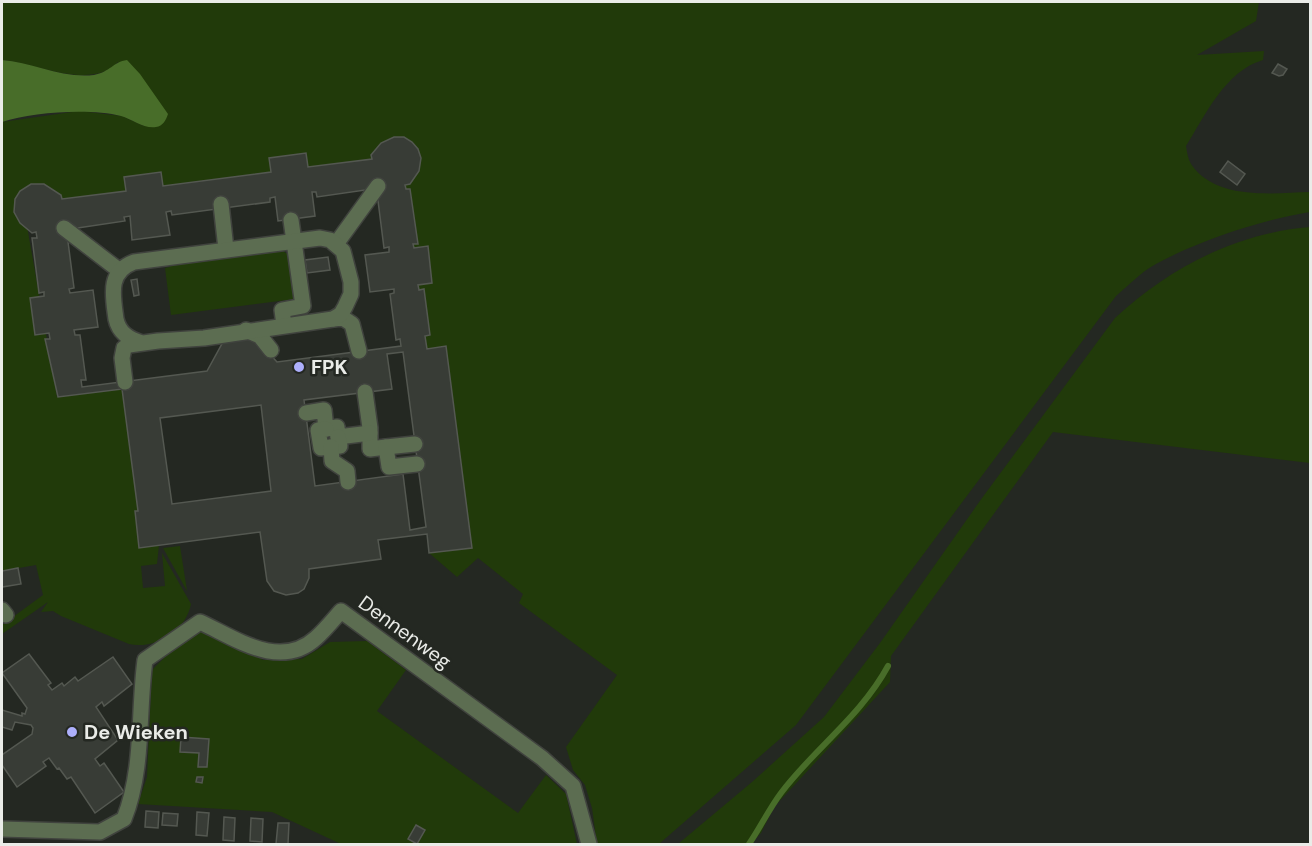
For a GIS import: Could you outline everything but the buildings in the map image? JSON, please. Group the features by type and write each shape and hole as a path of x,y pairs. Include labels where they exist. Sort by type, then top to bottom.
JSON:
{"street":[{"path":"336,244 378,186"},
{"path":"220,204 226,249"},
{"path":"284,325 282,309 303,306 291,220"},
{"path":"63,228 120,271"},
{"path":"125,382 114,284 120,271 126,265 134,262 320,238 336,244 345,256 351,294 340,314 333,319"},
{"path":"122,358 124,348 129,345 209,342 246,330 343,318 352,324 359,351"},
{"path":"118,325 124,335 142,343"},
{"path":"246,330 260,336 271,350"},
{"path":"365,392 370,449 415,444"},
{"path":"306,413 323,403 332,438 332,461 347,471 348,482"},
{"path":"332,438 370,433"},
{"path":"387,447 389,467 417,464"},
{"name":"Dennenweg","path":"2,829 100,831 124,819 133,798 146,660 200,622 240,643 266,652 296,650 314,640 341,611 542,758 573,786 589,844"}],"shaded area":[{"path":"2,2 1259,2 1256,21 1197,55 1264,51 1263,60 1238,74 1217,96 1186,146 1188,155 1191,164 1202,176 1230,189 1263,193 1310,192 1310,212 1271,220 1211,239 1156,264 1130,283 1116,296 796,725 659,844 597,844 592,808 585,785 573,770 566,747 617,675 519,603 523,594 478,558 457,577 429,553 455,540 395,163 24,209 57,397 122,389 138,511 135,511 139,547 159,545 157,564 141,566 143,588 165,586 162,553 191,604 188,614 176,630 159,641 149,644 129,644 53,611 41,612 48,602 2,634 2,625 43,595 36,565 2,571 2,122 79,111 122,116 144,126 118,62 107,70 78,75 2,60"},
{"path":"2,60 82,76 99,74 127,60 140,74 168,114 162,124 152,127 121,116 94,112 45,114 2,122"},
{"path":"1310,227 1310,463 1053,432 891,656 890,682 774,807 761,833 750,844 678,844 824,717 1115,318 1158,284 1205,256 1256,237"},
{"path":"284,246 285,253 289,253 295,299 171,315 165,268 170,267 169,261"},
{"path":"180,546 187,591 163,548"},
{"path":"204,626 263,660 302,659 330,642 367,641 406,670 377,711 518,813 546,775 566,794 577,844 341,844 272,812 138,804 147,777 152,670 170,652"}],"waterway":[{"path":"749,844 781,793 865,701 888,666"}],"place":[{"name":"FPK","path":"299,367"},
{"name":"De Wieken","path":"72,732"}]}
